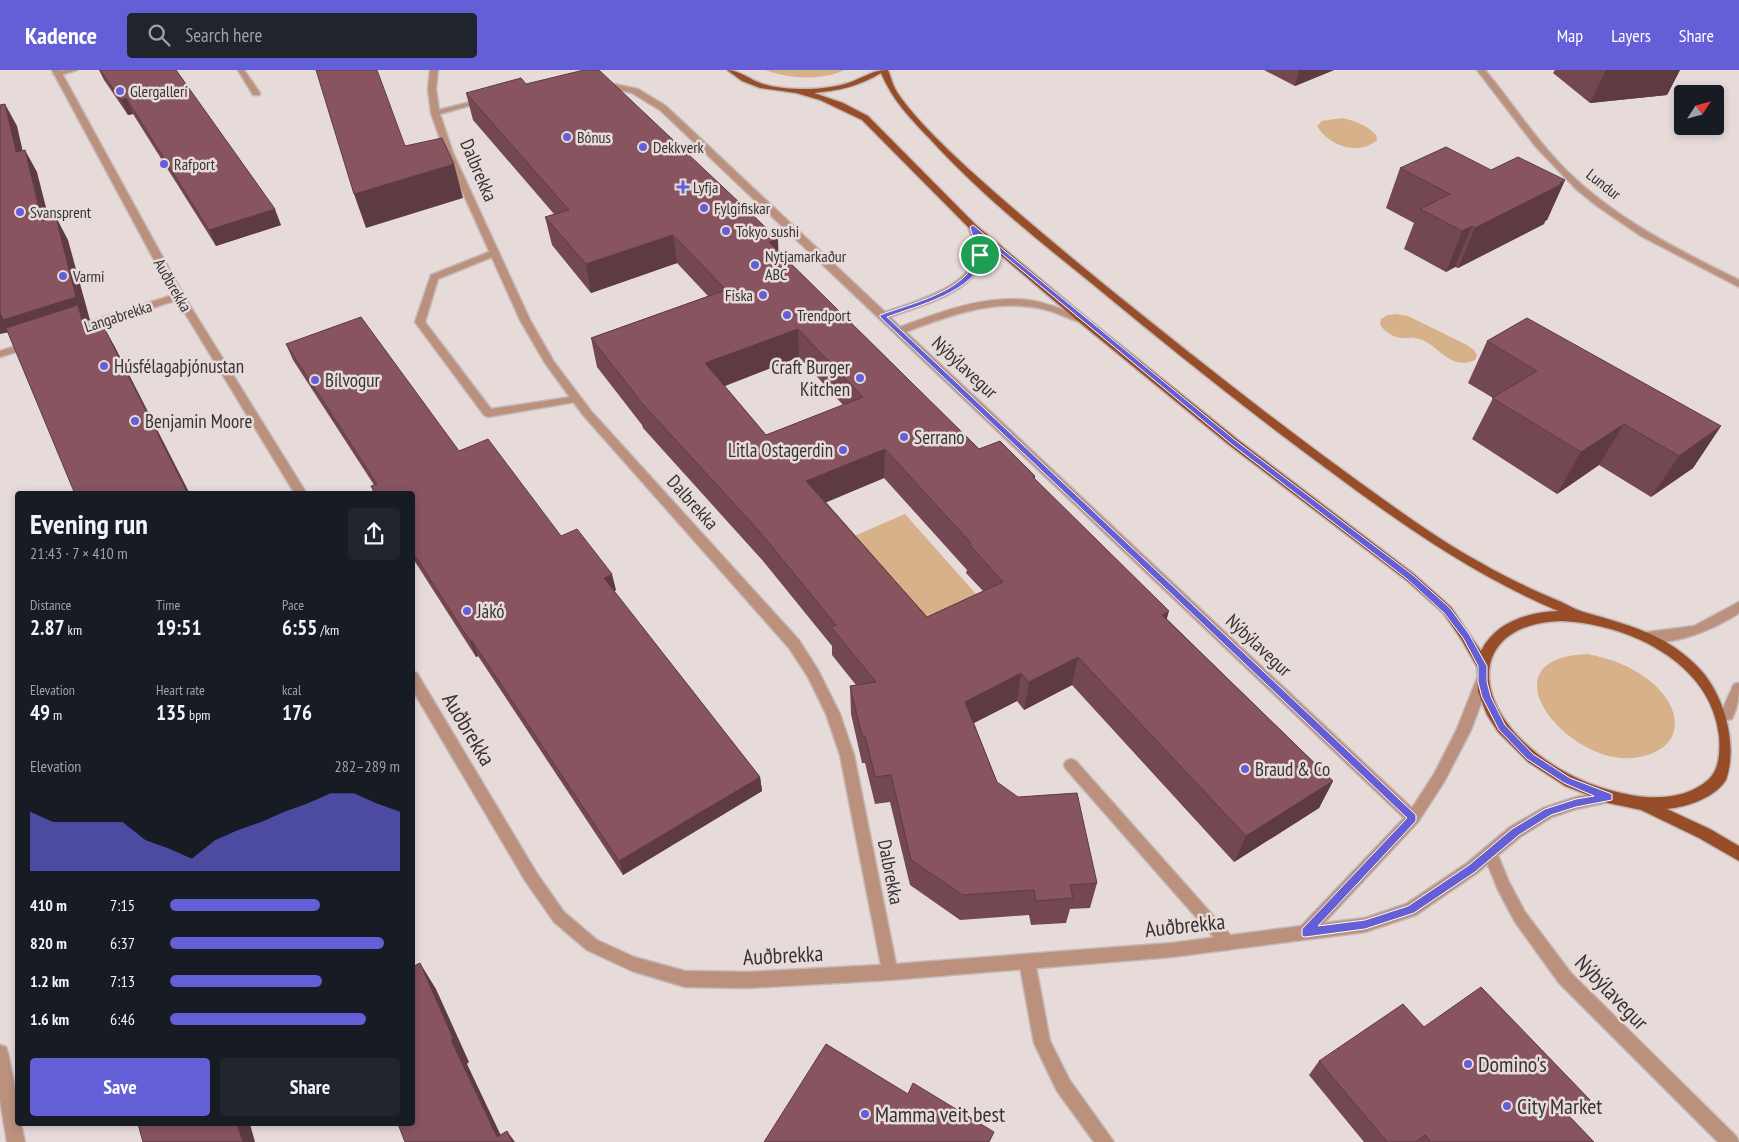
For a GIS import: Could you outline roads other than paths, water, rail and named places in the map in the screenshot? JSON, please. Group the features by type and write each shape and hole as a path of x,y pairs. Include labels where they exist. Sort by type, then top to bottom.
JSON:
{"main road":[{"path":"724,70 732,71 760,85 828,99 851,109 865,118 973,227 1083,320 1233,442 1410,577 1447,610 1466,636 1483,666"},
{"path":"796,91 841,87 866,79 880,70"},
{"path":"884,70 893,92 909,112 949,155 1017,218 1196,364 1309,451 1404,520 1476,566 1527,593 1581,616 1614,623 1647,637 1681,658 1709,685 1727,715 1736,742 1729,766 1711,788 1680,801 1640,803 1609,797 1567,781 1530,757 1502,728 1486,697 1482,682 1483,666 1492,642 1514,625 1544,616 1581,616"},
{"path":"1640,803 1719,840 1739,854"}],"street":[{"path":"57,72 73,70"},
{"name":"Dalbrekka","path":"434,70 432,89 435,113 449,153 525,320 550,363 587,414 794,644 813,674 833,714 847,755 890,972"},
{"name":"Lundur","path":"1481,70 1503,96 1537,144 1586,194 1644,235 1739,284"},
{"path":"241,71 256,93"},
{"name":"Auðbrekka","path":"57,72 178,296 299,491"},
{"name":"Nýbýlavegur","path":"590,81 635,91 663,108 1413,818"},
{"path":"435,113 499,96"},
{"path":"883,316 939,296 961,283 974,270 980,255 973,227"},
{"path":"494,253 434,277 420,322 488,413 577,399"},
{"name":"Langabrekka","path":"66,333 178,296"},
{"path":"898,330 955,310 1002,302 1025,303 1047,307 1083,320"},
{"path":"0,354 38,342"},
{"path":"1647,637 1676,636 1702,629 1739,607"},
{"name":"Auðbrekka","path":"415,682 531,877 559,917 592,945 632,964 685,980 748,980 890,972 1172,950 1365,924 1411,910 1472,868 1515,832 1548,812 1576,803 1609,797"},
{"path":"1305,933 1413,818 1439,778 1464,730 1482,682"},
{"path":"1727,715 1739,688"},
{"path":"1071,765 1228,942"},
{"name":"Nýbýlavegur","path":"1490,853 1516,909 1542,949 1591,1005 1730,1142"},
{"path":"1027,961 1042,1043 1062,1085 1105,1142"},
{"path":"0,1053 16,1142"}],"place":[{"name":"Glergallerí","path":"120,91"},
{"name":"Bónus","path":"567,137"},
{"name":"Dekkverk","path":"643,147"},
{"name":"Rafport","path":"164,164"},
{"name":"Lyfja","path":"683,187"},
{"name":"Fylgifiskar","path":"704,208"},
{"name":"Svansprent","path":"20,212"},
{"name":"Tokyo sushi","path":"726,231"},
{"name":"Nytjamarkaður ABC","path":"755,265"},
{"name":"Varmi","path":"63,276"},
{"name":"Fiska","path":"763,295"},
{"name":"Trendport","path":"787,315"},
{"name":"Húsfélagaþjónustan","path":"104,366"},
{"name":"Craft Burger Kitchen","path":"860,378"},
{"name":"Bílvogur","path":"315,380"},
{"name":"Benjamin Moore","path":"135,421"},
{"name":"Serrano","path":"904,437"},
{"name":"Litla Ostagerdin","path":"843,450"},
{"name":"Jákó","path":"467,611"},
{"name":"Braud & Co","path":"1245,769"},
{"name":"Domino's","path":"1468,1064"},
{"name":"City Market","path":"1507,1106"},
{"name":"Mamma veit best","path":"865,1114"}]}
